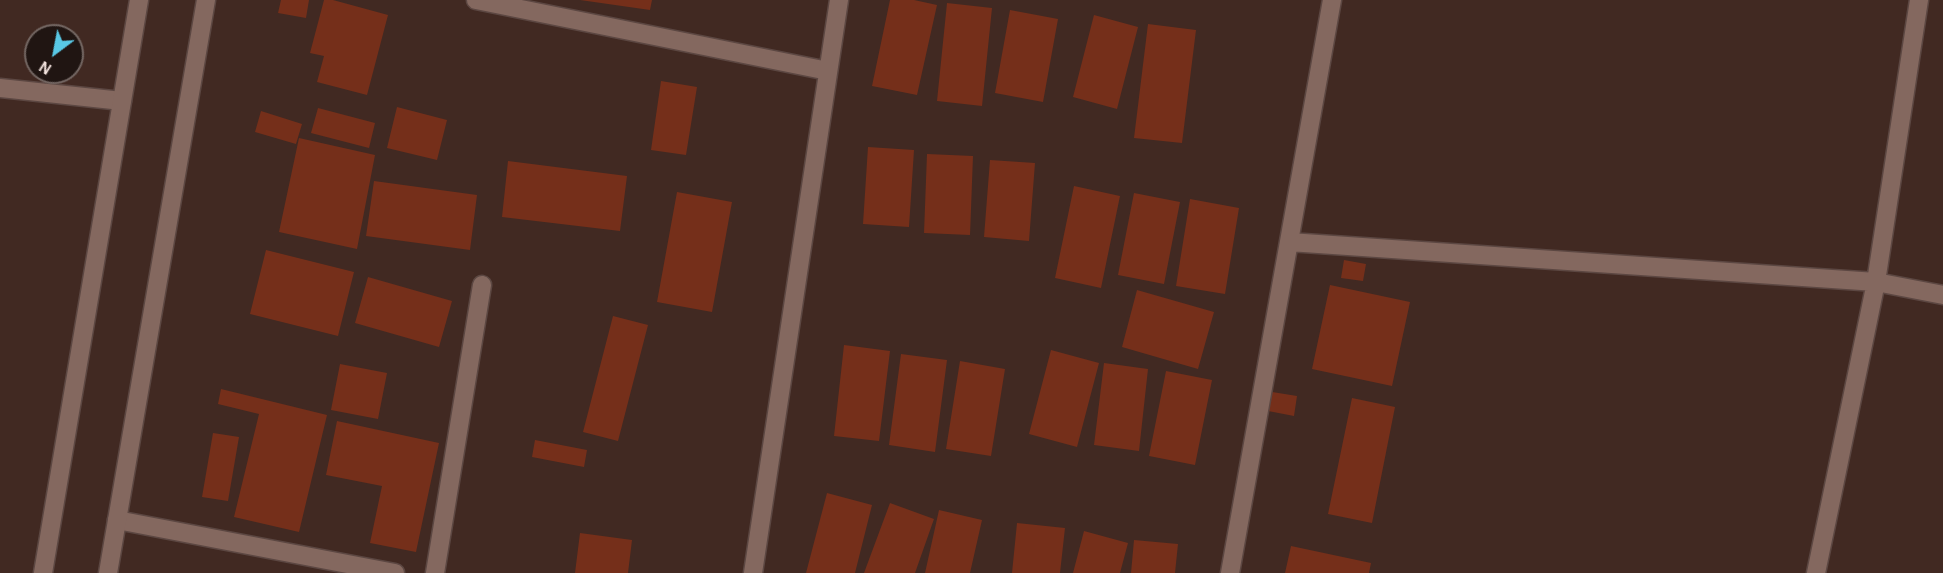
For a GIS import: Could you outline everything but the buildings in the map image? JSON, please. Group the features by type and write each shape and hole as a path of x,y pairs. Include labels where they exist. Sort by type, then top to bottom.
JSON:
{"street":[{"path":"43,573 139,0"},
{"path":"108,573 206,0"},
{"path":"476,0 536,6 828,71"},
{"path":"753,573 839,0"},
{"path":"1230,573 1332,0"},
{"path":"1816,573 1876,282 1919,0"},
{"path":"0,88 122,101"},
{"path":"1289,242 1876,282 1943,295"},
{"path":"435,573 482,285"},
{"path":"117,520 395,573"}]}
